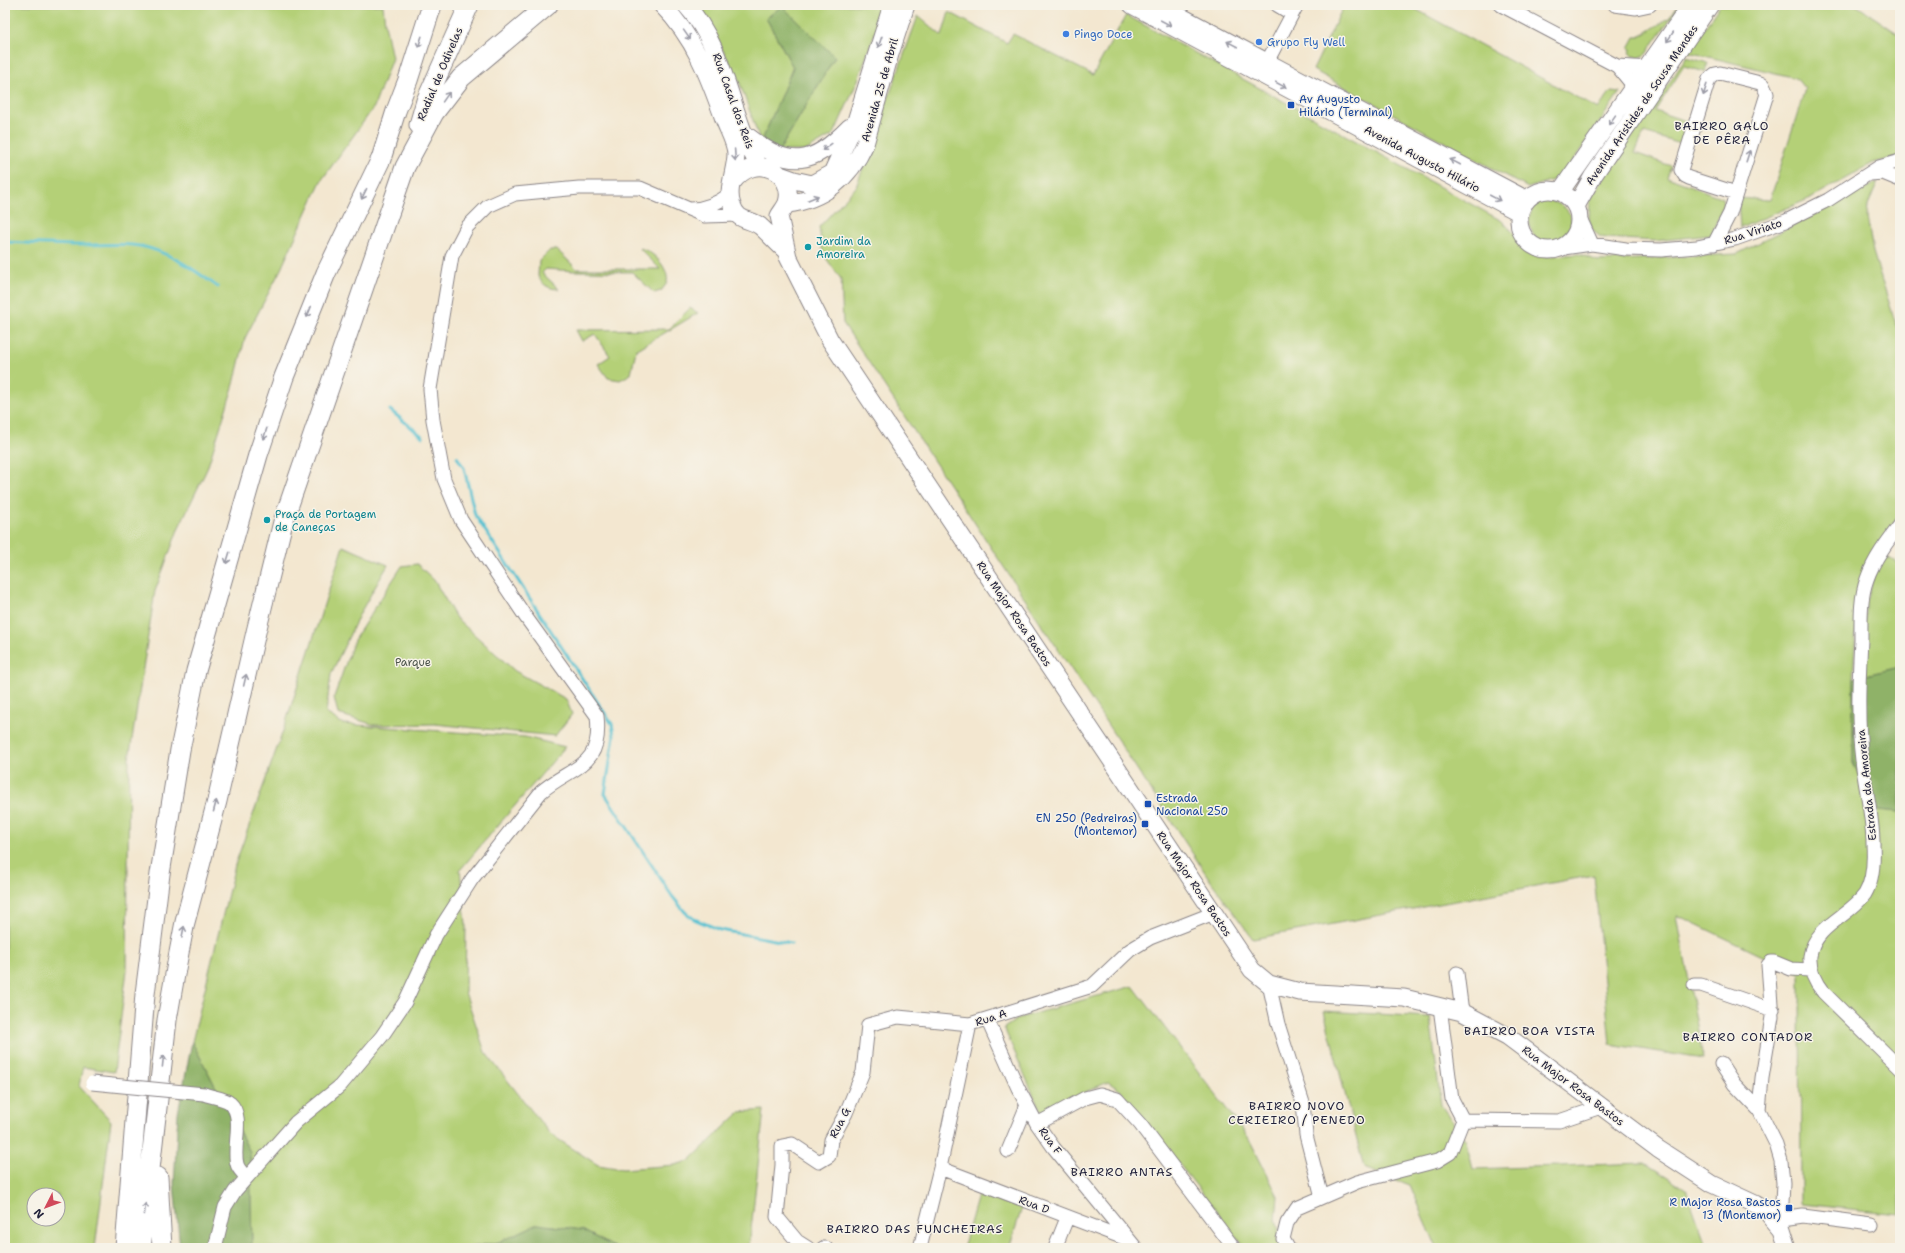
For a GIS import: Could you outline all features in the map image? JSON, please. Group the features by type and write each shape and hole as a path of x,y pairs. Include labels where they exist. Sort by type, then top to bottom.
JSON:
{"highway":[{"path":"125,1248 145,994 160,874 180,750 196,671 258,455 284,376 326,273 381,159 432,5"},
{"name":"Radial de Odivelas","path":"381,159 439,44 456,5"},
{"name":"Radial de Odivelas","path":"405,167 426,101 469,5"},
{"path":"141,1248 167,1020 185,922 217,801 283,522 405,167 434,113 461,78 548,5"},
{"path":"157,1113 162,1248"},
{"path":"116,1248 119,1209 132,1147"}],"main road":[{"name":"Rua Casal dos Reis","path":"662,5 690,39 712,83 736,152 731,189 732,205 738,215"},
{"name":"Rua Casal dos Reis","path":"686,5 712,43 750,150 760,166"},
{"name":"Avenida 25 de Abril","path":"743,132 773,154 790,159 800,159 819,152 842,135 856,121 892,5"},
{"name":"Avenida 25 de Abril","path":"783,210 816,197 844,178 861,154 906,5"},
{"name":"Avenida Augusto Hilário","path":"1132,5 1524,207"},
{"name":"Avenida Augusto Hilário","path":"1159,5 1267,62 1524,207"},
{"name":"Avenida Aristides de Sousa Mendes","path":"1560,192 1649,68 1691,5"},
{"name":"Avenida Aristides de Sousa Mendes","path":"1578,211 1593,176 1710,5"},
{"path":"780,175 808,183 816,183 825,178 832,173 856,121"},
{"path":"731,189 739,174 748,168 760,166 771,168 780,175 786,185 788,196 783,210 786,251"},
{"path":"1542,190 1560,192 1572,200 1578,211 1579,225 1573,237 1564,246 1556,249 1541,248 1526,238 1522,231 1524,207 1542,190"},
{"path":"738,215 747,222 758,224 769,222 783,210"},
{"path":"758,224 786,251"},
{"name":"Rua Major Rosa Bastos","path":"786,251 830,340 1252,970 1269,984 1300,992 1404,998 1462,1012 1507,1036 1658,1149 1706,1180 1755,1204 1775,1220 1781,1229 1787,1248"}],"street":[{"path":"1267,62 1295,9 1277,5"},
{"path":"1501,5 1617,66 1649,68"},
{"path":"1615,5 1636,8 1650,5"},
{"path":"1617,66 1634,88"},
{"path":"1714,244 1730,213 1767,94 1763,85 1760,83 1720,73 1715,74 1709,79 1681,170 1684,176 1736,193"},
{"name":"Rua Viriato","path":"1556,249 1592,244 1626,249 1661,250 1728,241 1786,221 1818,206 1881,166 1900,161"},
{"path":"1863,178 1872,173 1880,172 1891,175 1900,180"},
{"path":"215,1248 225,1207 246,1177 296,1122 340,1086 382,1036 405,1002 436,935 472,879 541,792 586,762 596,745 599,732 597,716 524,616 461,520 444,479 433,420 430,389 452,256 466,227 488,206 515,194 579,188 640,188 705,216 738,215"},
{"path":"687,209 703,209 722,200 731,189"},
{"path":"1578,211 1592,244"},
{"path":"1730,213 1733,226 1746,236"},
{"path":"1728,241 1730,213"},
{"name":"Estrada da Amoreira","path":"1810,970 1811,953 1818,938 1830,924 1861,899 1871,878 1873,852 1872,811 1862,760 1859,691 1863,598 1867,579 1873,565 1900,525"},
{"name":"Rua A","path":"920,1248 940,1168 970,1024 1092,986 1130,950 1150,938 1214,913"},
{"path":"1759,1110 1762,1078 1773,1010 1769,963 1774,962 1791,969 1810,970 1817,984 1826,995 1900,1068"},
{"path":"1457,973 1462,1012"},
{"path":"1269,984 1278,1024 1303,1104 1306,1135 1322,1197"},
{"path":"1694,985 1701,985 1773,1010"},
{"path":"1288,1248 1283,1239 1287,1222 1298,1208 1357,1182 1437,1161 1450,1154 1463,1120 1452,1099 1440,1007"},
{"name":"Rua G","path":"808,1248 796,1241 777,1217 782,1164 782,1146 792,1144 819,1162 829,1156 830,1140 846,1113 863,1072 868,1025 898,1017 970,1024"},
{"name":"Rua F","path":"987,1019 1027,1106 1037,1124 1054,1148 1132,1244"},
{"path":"1721,1064 1734,1084 1759,1110 1776,1144 1781,1161 1783,1183 1782,1203 1775,1220"},
{"path":"92,1083 204,1094 230,1103 238,1120 235,1152 238,1166 246,1177"},
{"path":"1037,1124 1092,1096 1100,1094 1117,1099 1140,1124 1234,1248"},
{"path":"1008,1151 1027,1106"},
{"path":"1463,1120 1559,1121 1602,1108"},
{"name":"Rua D","path":"940,1168 1132,1244"},
{"path":"1775,1220 1803,1216 1872,1225"},
{"path":"1056,1248 1067,1218"}],"green space":[{"path":"5,5 383,5 385,24 392,58 374,107 321,181 281,269 245,338 234,384 207,469 179,527 155,591 129,759 127,970 114,1072 83,1067 79,1086 111,1121 95,1248 5,1248"},
{"path":"699,5 885,5 858,80 834,134 805,151 779,151 835,57 766,18 793,67 761,143 739,81"},
{"path":"1344,5 1408,5 1598,109 1611,91 1620,92 1562,177 1528,188 1313,70"},
{"path":"1679,5 1646,54 1639,58 1630,53 1631,49 1629,48 1635,37 1639,37 1669,18"},
{"path":"1720,5 1856,5 1900,35 1900,156 1873,163 1811,198 1740,228 1738,198 1770,200 1805,89 1796,78 1688,52"},
{"path":"782,6 835,57 779,151 761,143 793,67 766,18"},
{"path":"949,12 1007,43 1013,34 1093,75 1126,15 1502,221 1538,257 1579,254 1598,261 1737,254 1878,182 1868,205 1867,217 1873,252 1900,337 1900,513 1859,582 1853,678 1853,763 1877,810 1900,812 1900,1214 1801,1204 1800,974 1677,915 1703,1059 1610,1044 1594,875 1253,939 1210,880 843,323 841,279 823,254 819,227 856,187 918,16 942,36"},
{"path":"1687,57 1708,63 1705,72 1684,66 1655,111 1689,122 1681,144 1644,133 1635,153 1671,166 1667,177 1723,198 1724,204 1711,235 1655,241 1601,237 1593,231 1591,227 1589,218 1590,200 1608,170"},
{"path":"1546,200 1563,207 1571,217 1569,230 1564,237 1556,243 1537,240 1531,231 1529,222 1531,212 1536,203"},
{"path":"639,248 644,249 654,256 666,271 667,283 661,291 654,293 632,272 546,269 542,273 559,289 546,286 538,276 539,261 550,250 557,250 577,269 660,269"},
{"path":"690,308 698,313 636,350 631,374 620,380 608,378 598,364 610,356 595,334 582,341 576,330 669,329"},
{"path":"343,546 388,565 360,613 331,674 326,713 343,724 525,737 565,747 460,870 466,924 465,992 485,1052 550,1134 598,1165 623,1169 675,1165 689,1161 740,1112 764,1110 749,1248 616,1248 582,1230 538,1224 499,1242 467,1248 252,1248 250,1152 192,1042 235,865 283,731"},
{"path":"1885,556 1900,564 1900,619 1897,625 1900,632 1900,667 1865,675 1866,605 1874,575"},
{"name":"Parque","path":"417,564 434,580 456,618 515,671 566,699 572,714 555,736 435,724 375,725 338,714 334,697 354,640 402,566"},
{"path":"1900,667 1900,812 1877,810 1853,763 1853,678"},
{"path":"1133,986 1248,1137 1278,1196 1276,1219 1283,1248 1246,1248 1120,1090 1108,1082 1041,1112 1004,1028 1019,1018"},
{"path":"1324,1011 1430,1017 1441,1105 1466,1141 1473,1169 1645,1163 1686,1189 1707,1248 1437,1248 1410,1185 1364,1168"},
{"path":"192,1042 250,1152 252,1248 180,1248 174,1184 178,1113"},
{"path":"979,1192 1022,1208 1009,1248 963,1248"},
{"path":"537,1224 582,1230 616,1248 467,1248 499,1242"}],"waterway":[{"path":"5,242 72,245 135,245 161,252 194,270 218,287"},
{"path":"390,410 423,437"},
{"path":"457,457 464,468 475,515 612,724 614,736 605,794 672,896 685,912 694,919 720,930 791,943"}],"place":[{"name":"Pingo Doce","path":"1066,34"},
{"name":"Grupo Fly Well","path":"1259,42"},
{"name":"Av Augusto Hilário (Terminal)","path":"1291,105"},
{"name":"Jardim da Amoreira","path":"808,247"},
{"name":"Praça de Portagem de Caneças","path":"267,520"},
{"name":"Estrada Nacional 250","path":"1148,804"},
{"name":"EN 250 (Pedreiras) (Montemor)","path":"1145,824"},
{"name":"R Major Rosa Bastos 13 (Montemor)","path":"1789,1208"}],"district":[{"name":"BAIRRO GALO DE PÊRA","path":"1722,133"},
{"name":"BAIRRO BOA VISTA","path":"1530,1031"},
{"name":"BAIRRO CONTADOR","path":"1748,1037"},
{"name":"BAIRRO NOVO CERIEIRO / PENEDO","path":"1297,1113"},
{"name":"BAIRRO ANTAS","path":"1122,1172"},
{"name":"BAIRRO DAS FUNCHEIRAS","path":"915,1229"}]}
